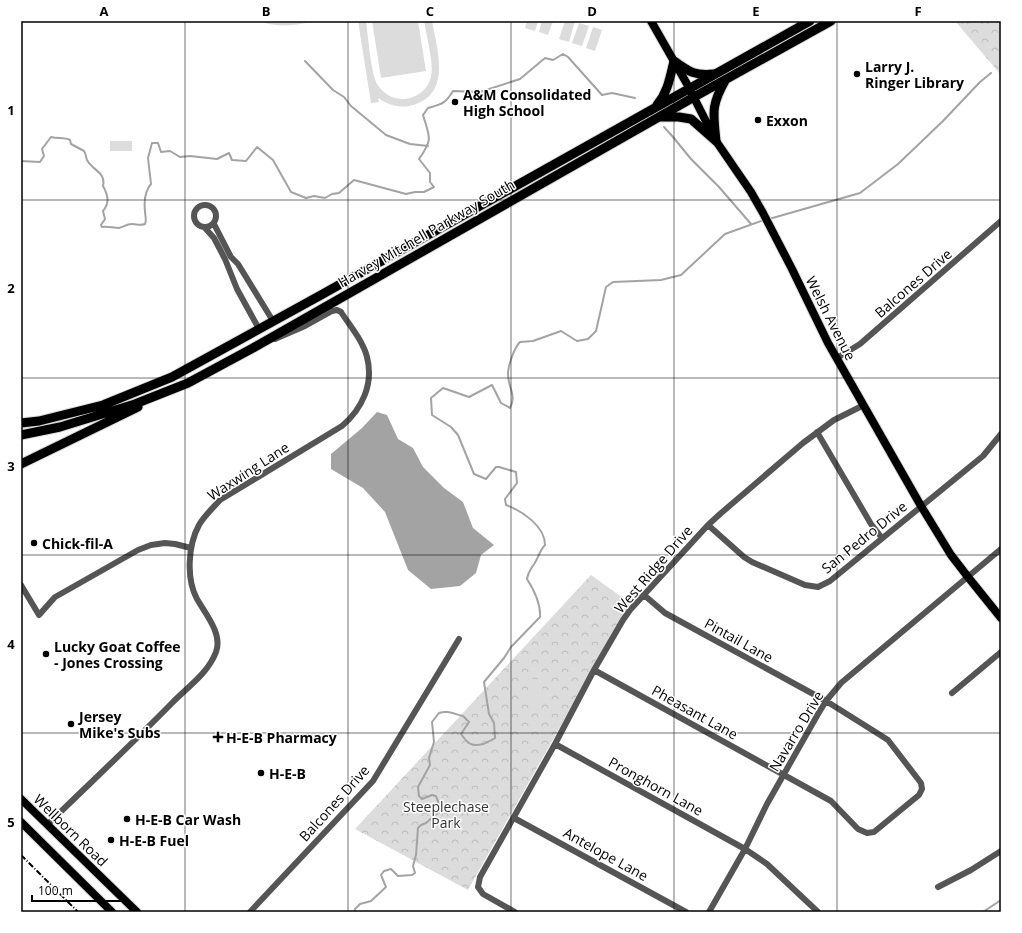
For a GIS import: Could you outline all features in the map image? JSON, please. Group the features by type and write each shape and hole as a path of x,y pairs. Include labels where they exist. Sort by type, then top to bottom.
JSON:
{"highway":[{"name":"Harvey Mitchell Parkway South","path":"692,93 717,73 810,21"},
{"name":"Harvey Mitchell Parkway South","path":"21,435 60,427 128,406 188,383 253,348 692,93 726,79 831,21"},
{"path":"716,141 691,119 655,114 667,90 674,60 688,71 697,74 702,75 717,73"},
{"path":"716,141 713,111 718,93 726,79"},
{"name":"Harvey Mitchell Parkway South","path":"21,422 38,421 103,405 179,373 655,114"},
{"path":"21,464 188,383"}],"main road":[{"name":"Welsh Avenue","path":"651,21 692,93 716,141 751,192 763,213 828,343 921,506 951,555 1001,618"},
{"name":"Wellborn Road","path":"21,799 138,912"},
{"name":"Wellborn Road","path":"21,822 112,912"}],"street":[{"path":"205,228 214,224 217,217 215,211 207,205 200,207 195,212 194,218 198,224 205,228 214,238 225,259 237,289 259,329"},
{"name":"Balcones Drive","path":"837,358 860,344 1000,223"},
{"path":"214,224 231,257 238,264 273,321"},
{"path":"253,348 286,335 332,311 337,310 341,312 341,306 346,294"},
{"name":"Waxwing Lane","path":"47,825 150,726 209,666 217,650 217,642 211,620 197,598 194,590 189,564 191,548 199,525 220,500 342,426 358,410 365,395 369,381 369,366 363,347 341,312"},
{"name":"West Ridge Drive","path":"515,912 483,894 478,887 480,878 623,620 630,610 708,525 775,466 817,432 834,420 864,405"},
{"path":"817,432 871,524 882,538"},
{"name":"San Pedro Drive","path":"708,525 752,562 805,585 818,587 830,581 983,456 1001,434"},
{"path":"21,585 39,614 55,598 64,592 138,550 151,545 165,543 191,548"},
{"name":"Navarro Drive","path":"709,912 826,701 841,683 1001,549"},
{"name":"Pintail Lane","path":"644,595 665,613 826,701 888,740 921,783 922,789 919,795 874,832 867,833 858,829 831,801 784,775"},
{"name":"Balcones Drive","path":"250,912 373,781 459,639"},
{"path":"952,693 1001,652"},
{"name":"Pheasant Lane","path":"594,670 784,775"},
{"name":"Pronghorn Lane","path":"555,744 745,849 767,864 818,912"},
{"name":"Antelope Lane","path":"514,818 686,912"},
{"path":"938,887 1001,852"}],"green space":[{"path":"260,21 315,21 281,26"},
{"path":"358,21 366,21 371,63 377,84 388,95 395,98 408,99 425,89 430,81 432,70 424,21 432,21 437,44 439,69 437,81 433,91 425,99 413,105 404,107 386,103 378,98 379,102 371,103"},
{"path":"372,21 418,21 426,71 381,78"},
{"path":"527,21 538,21 535,31 525,28"},
{"path":"542,21 553,21 548,35 539,32"},
{"path":"565,21 575,21 569,42 559,39"},
{"path":"955,21 1001,21 1001,75"},
{"path":"579,23 589,26 582,46 572,43"},
{"path":"593,27 602,30 595,51 586,48"},
{"path":"110,141 132,141 132,151 110,151"},
{"name":"Steeplechase Park","path":"591,575 630,603 468,890 355,829"},
{"path":"528,679 543,679 542,704 528,703"}],"shaded area":[{"path":"377,412 387,415 398,439 413,448 423,467 444,488 463,502 473,528 494,545 481,555 476,573 460,586 431,589 408,570 385,512 363,488 331,469 331,454 362,428"}],"waterway":[{"path":"21,161 40,162 44,156 42,149 51,137 70,140 71,144 84,151 87,160 103,178 103,186 108,199 107,205 103,211 105,219 101,225 102,227 119,228 130,224 145,224 145,197 151,184 148,158 152,143 158,143 161,152 170,151 180,157 190,156 217,159 229,153 232,160 246,161 257,147 273,160 291,192 306,198 314,196 325,198 332,194 339,193 354,180 406,194 424,192 434,187 430,182 430,173 419,159 427,147 429,138 423,115 428,108 440,104 448,99 453,91 480,92 520,79 545,58 553,60 563,54 568,57 602,95 612,93 635,98"},
{"path":"305,61 333,90 344,97 351,106 386,135 410,144 428,146"},
{"path":"769,219 860,193 898,164 943,121 980,82 991,73"},
{"path":"664,127 691,159 719,187 751,224"},
{"path":"355,912 355,909 360,904 371,901 386,887 381,875 384,871 391,869 398,876 412,875 415,873 413,866 416,855 418,828 441,810 436,796 432,795 422,799 419,796 418,787 430,765 429,758 434,742 432,722 439,713 445,712 463,716 469,722 461,734 470,744 483,744 495,738 494,723 489,714 484,682 511,647 540,617 538,602 527,579 529,571 545,545 544,538 532,520 519,511 506,505 505,499 517,483 516,472 496,467 486,479 474,474 458,435 451,427 432,415 431,398 443,388 469,397 492,385 501,403 510,408 513,399 508,379 508,371 510,362 520,342 533,341 561,331 577,341 588,339 596,331 606,287 613,282 661,280 681,275 725,234 764,220"},
{"path":"983,912 1001,900"}],"railway":[{"path":"21,855 78,912"}],"place":[{"name":"Larry J. Ringer Library","path":"857,74"},
{"name":"A&M Consolidated High School","path":"455,102"},
{"name":"Exxon","path":"758,120"},
{"name":"Chick-fil-A","path":"34,543"},
{"name":"Lucky Goat Coffee - Jones Crossing","path":"46,654"},
{"name":"Jersey Mike's Subs","path":"71,724"},
{"name":"H-E-B Pharmacy","path":"218,737"},
{"name":"H-E-B","path":"261,773"},
{"name":"H-E-B Car Wash","path":"127,819"},
{"name":"H-E-B Fuel","path":"111,840"}]}
